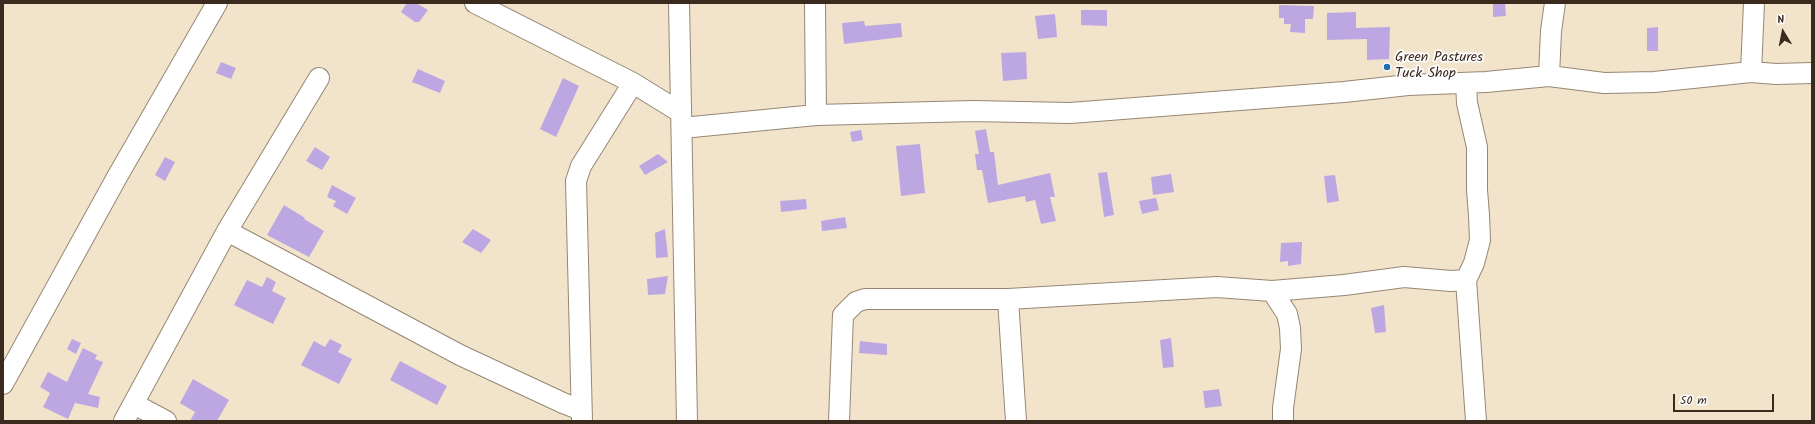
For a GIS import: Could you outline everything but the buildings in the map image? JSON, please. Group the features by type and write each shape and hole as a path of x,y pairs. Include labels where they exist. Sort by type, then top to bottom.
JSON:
{"street":[{"path":"3,384 117,177 216,3"},
{"path":"475,3 633,83 681,120 973,111 1070,113 1344,92 1408,85 1466,83 1549,76 1604,83 1654,82 1751,72 1776,74 1812,73"},
{"path":"679,3 687,421"},
{"path":"815,3 816,116"},
{"path":"1549,76 1551,31 1555,3"},
{"path":"1751,72 1754,3"},
{"path":"124,421 227,231 319,78"},
{"path":"582,415 576,181 581,166 633,83"},
{"path":"1466,83 1467,103 1477,147 1477,190 1480,240 1474,263 1466,280 1476,421"},
{"path":"227,231 460,356 563,403 582,415"},
{"path":"839,421 843,315 856,302 865,299 1008,299 1217,287 1272,291 1344,285 1404,277 1451,281 1466,280"},
{"path":"1272,291 1288,314 1290,328 1291,349 1283,408 1283,421"},
{"path":"1008,299 1016,421"},
{"path":"134,404 166,421"}],"place":[{"name":"Green Pastures Tuck Shop","path":"1387,67"}]}
